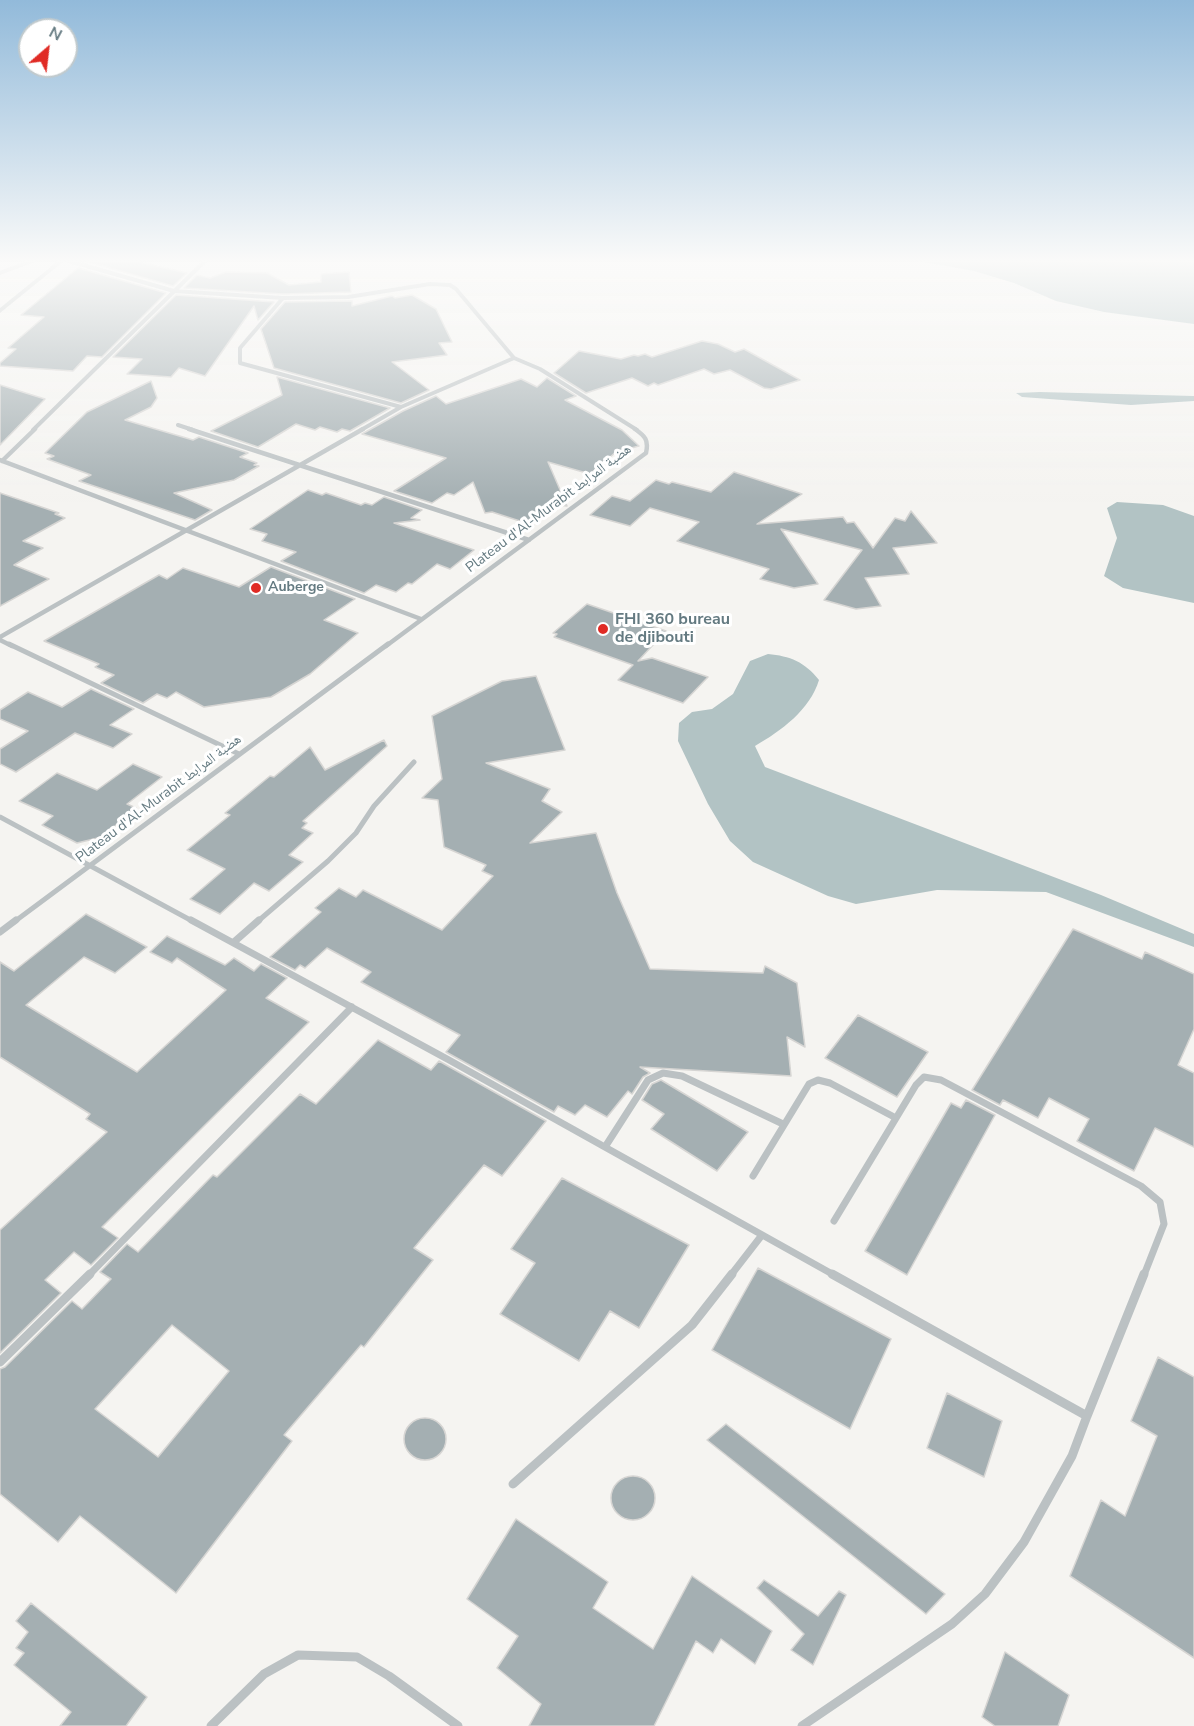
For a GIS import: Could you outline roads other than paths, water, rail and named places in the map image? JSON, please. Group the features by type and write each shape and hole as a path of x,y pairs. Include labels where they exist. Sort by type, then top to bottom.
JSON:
{"street":[{"path":"123,342 1,461 421,619"},
{"path":"246,342 240,348 240,363 401,407"},
{"name":"Plateau d'Al-Murabit هضبة المرابط","path":"0,932 646,453 648,444 645,436 636,429 540,369 514,358 500,342"},
{"path":"0,639 401,407 514,358"},
{"path":"178,425 529,540"},
{"path":"0,639 239,754"},
{"path":"234,942 328,861 356,833 374,806 414,762"},
{"path":"0,817 352,1007 1087,1416"},
{"path":"0,1362 140,1225 352,1007"},
{"path":"605,1147 648,1080 663,1072 682,1076 783,1124"},
{"path":"802,1726 952,1624 985,1594 1024,1542 1072,1456 1164,1224 1160,1202 1141,1186 941,1080 924,1077 916,1085 834,1221"},
{"path":"753,1176 783,1124 810,1084 818,1080 830,1083 896,1118"},
{"path":"513,1484 692,1325 762,1235"},
{"path":"211,1726 264,1674 298,1655 357,1657 458,1726"}],"place":[{"name":"Auberge","path":"256,588"},
{"name":"FHI 360 bureau de djibouti","path":"603,629"}]}
